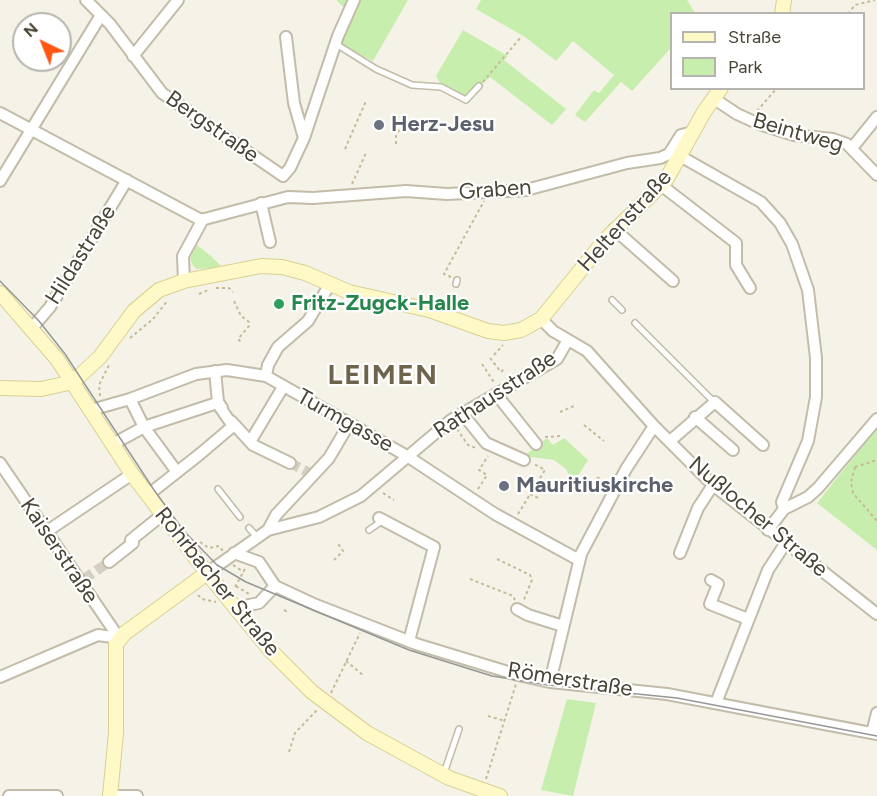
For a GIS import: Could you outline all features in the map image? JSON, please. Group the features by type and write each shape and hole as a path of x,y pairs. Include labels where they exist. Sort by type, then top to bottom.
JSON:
{"street":[{"name":"Bergstraße","path":"86,0 101,15 162,93 283,176 282,198"},
{"path":"133,56 178,0"},
{"path":"283,176 290,168 304,138 336,44 354,0"},
{"path":"0,181 101,15"},
{"path":"286,38 294,103 304,138"},
{"name":"Heltenstraße","path":"542,319 614,229 661,185 717,93"},
{"name":"Beintweg","path":"717,93 737,114 759,124 794,135 838,140 852,148 877,175"},
{"path":"0,112 192,217 203,219 183,256 184,281"},
{"path":"852,148 877,117"},
{"name":"Graben","path":"203,219 282,198 406,191 447,194 526,190 627,163 660,158 669,153 681,135 693,132"},
{"path":"680,156 761,202 780,224 792,244 808,290 816,358 816,397 808,441 782,502 784,509"},
{"name":"Hildastraße","path":"32,328 50,307 127,180"},
{"path":"661,185 736,243 736,265 750,288"},
{"path":"261,203 270,242"},
{"path":"614,229 673,281"},
{"path":"0,388 42,389 73,382 100,357 141,302 159,290 184,281 249,268 278,266 305,273 360,295 444,314 488,331 504,333 521,330 542,319"},
{"path":"266,376 268,365 278,347 308,321 330,284"},
{"name":"Rohrbacher Straße","path":"0,293 32,328 73,382 132,474 162,515 270,650 324,702 368,733 444,775 500,796"},
{"name":"Rathausstraße","path":"207,573 234,553 253,533 320,516 361,496 450,420 557,359 568,340 542,319"},
{"name":"Nußlocher Straße","path":"568,340 587,351 654,426 713,485 785,544 877,614"},
{"path":"215,371 218,402 250,442 290,463"},
{"name":"Turmgasse","path":"91,410 130,399 196,374 215,371 244,371 266,376 407,456 512,524 579,560"},
{"path":"250,442 283,387"},
{"path":"498,392 536,444"},
{"path":"130,399 144,427 177,472"},
{"path":"670,441 715,402 763,445"},
{"path":"112,444 144,427 217,403 233,426 148,495"},
{"path":"462,413 486,443 524,460"},
{"path":"695,417 733,450"},
{"path":"768,530 784,509 812,494 877,419"},
{"path":"268,530 276,515 314,475 349,424"},
{"path":"550,682 579,560 626,469 654,426"},
{"name":"Kaiserstraße","path":"0,463 119,638"},
{"path":"46,532 132,474"},
{"path":"680,553 698,508 713,485"},
{"path":"109,562 162,515"},
{"path":"381,519 435,548 406,640"},
{"path":"716,703 768,570 785,544"},
{"path":"234,553 259,562 275,586 259,603 235,608"},
{"path":"137,796 110,796 116,733 114,652 119,638 207,573"},
{"path":"719,584 710,604 748,619"},
{"name":"Römerstraße","path":"275,586 406,640 518,675 550,682 667,694 874,733"},
{"path":"517,609 528,615 563,626"},
{"path":"0,677 98,635 119,638"},
{"path":"874,733 877,713"},
{"path":"9,796 57,796"}],"lane":[{"path":"336,44 361,61 412,85 444,88 466,100 480,86"},
{"path":"444,314 449,300"},
{"path":"612,300 622,310"},
{"path":"635,323 715,402"},
{"path":"218,489 240,517"},
{"path":"369,530 381,519"},
{"path":"444,775 459,729"}],"path":[{"path":"850,12 855,6 874,0"},
{"path":"480,86 521,38"},
{"path":"759,108 775,90"},
{"path":"345,148 366,101"},
{"path":"396,144 396,136 406,116"},
{"path":"354,179 366,153"},
{"path":"449,276 444,274 484,202"},
{"path":"199,294 213,288 229,288 233,292 232,283"},
{"path":"127,338 141,331 172,296"},
{"path":"234,301 241,316 249,322 249,326 238,339 242,343"},
{"path":"490,357 501,372 505,368"},
{"path":"105,405 99,395 99,385 112,362"},
{"path":"482,364 498,392"},
{"path":"560,412 574,406"},
{"path":"450,420 468,445 479,449"},
{"path":"584,425 604,441"},
{"path":"556,437 562,436"},
{"path":"472,499 486,475 479,470 494,446"},
{"path":"844,458 855,467"},
{"path":"855,467 877,459"},
{"path":"512,524 544,470 524,460"},
{"path":"855,467 851,482 853,493 877,521"},
{"path":"373,486 394,500"},
{"path":"530,494 538,498"},
{"path":"334,560 343,551 337,542"},
{"path":"497,559 530,575 532,580 517,609"},
{"path":"470,579 513,596 517,609"},
{"path":"284,610 288,612"},
{"path":"332,692 354,641 364,624"},
{"path":"346,661 364,676"},
{"path":"486,779 518,675"},
{"path":"488,716 505,721"},
{"path":"290,752 295,734 308,719"}],"green space":[{"path":"336,0 408,0 373,61 338,43 348,11"},
{"path":"481,0 687,0 694,12 670,12 670,49 632,91 621,82 585,122 575,115 594,90 599,93 614,75 573,41 556,61 525,37 476,9"},
{"path":"463,30 508,56 504,60 566,109 552,125 490,77 466,97 440,83 436,76"},
{"path":"197,245 222,267 197,269 193,266 190,258"},
{"path":"877,428 877,550 817,503"},
{"path":"547,438 553,445 564,438 588,460 573,484 566,469 554,460 524,456"},
{"path":"567,699 596,703 573,796 541,790"}],"tunnel":[{"path":"290,463 312,474"},
{"path":"84,579 109,562"}],"tram line":[{"path":"0,281 39,321 65,354 154,490 183,530 217,565 246,582 409,650 492,676 548,685 677,698 877,736"}],"place":[{"name":"Herz-Jesu","path":"379,125"},
{"name":"Fritz-Zugck-Halle","path":"279,304"},
{"name":"Mauritiuskirche","path":"504,486"}],"district":[{"name":"LEIMEN","path":"383,376"}]}
